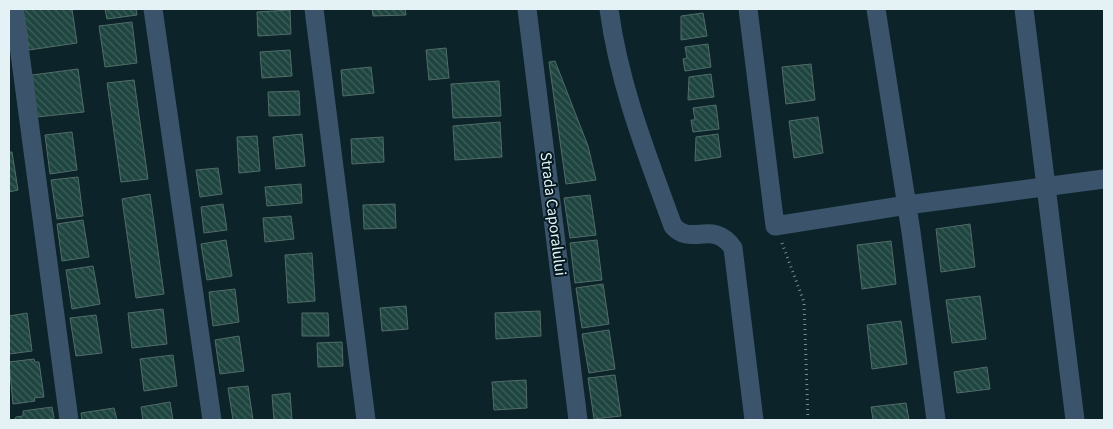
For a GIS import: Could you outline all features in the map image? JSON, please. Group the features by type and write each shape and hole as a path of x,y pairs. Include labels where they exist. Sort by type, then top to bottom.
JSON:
{"street":[{"path":"14,9 69,420"},
{"path":"153,9 212,420"},
{"path":"314,9 366,420"},
{"name":"Strada Caporalului","path":"527,9 578,420"},
{"path":"609,9 617,59 627,98 673,226 679,233 718,234 727,239 733,248 754,420"},
{"path":"748,9 775,226 907,205 1104,180"},
{"path":"876,9 907,205 936,420"},
{"path":"1024,9 1075,420"}],"path":[{"path":"775,226 804,302 808,420"}],"building":[{"path":"23,9 72,9 77,43 29,50"},
{"path":"105,9 136,9 137,15 107,19"},
{"path":"372,9 405,9 406,15 373,16"},
{"path":"290,10 291,34 258,36 257,12"},
{"path":"703,13 707,36 681,40 681,16"},
{"path":"132,22 137,63 105,67 99,26"},
{"path":"708,44 711,67 685,71 683,59 687,58 685,47"},
{"path":"446,48 449,78 429,80 426,50"},
{"path":"290,50 292,76 262,78 260,52"},
{"path":"555,61 588,146 596,180 566,184 549,62"},
{"path":"811,64 815,100 786,104 782,67"},
{"path":"371,67 374,93 343,96 341,70"},
{"path":"78,69 84,112 37,117 32,75"},
{"path":"711,74 714,97 688,100 689,77"},
{"path":"134,80 148,179 121,182 107,83"},
{"path":"499,81 501,116 453,118 451,84"},
{"path":"299,91 300,115 269,116 268,92"},
{"path":"716,105 719,129 693,132 691,120 695,120 693,108"},
{"path":"818,117 823,153 794,158 789,121"},
{"path":"500,122 502,157 455,160 453,126"},
{"path":"72,132 77,170 50,174 45,135"},
{"path":"302,134 305,166 276,169 273,137"},
{"path":"718,134 721,157 695,161 696,137"},
{"path":"257,136 260,171 239,173 237,137"},
{"path":"383,137 384,162 352,164 351,139"},
{"path":"9,152 12,152 18,190 9,192"},
{"path":"218,168 222,194 200,197 196,170"},
{"path":"78,177 83,216 57,219 51,180"},
{"path":"301,184 302,203 267,206 265,187"},
{"path":"150,194 164,294 136,298 122,199"},
{"path":"590,195 596,235 570,238 564,198"},
{"path":"223,204 227,230 204,233 201,207"},
{"path":"395,204 396,228 364,229 363,205"},
{"path":"291,216 294,239 265,242 263,218"},
{"path":"83,220 89,257 62,261 57,224"},
{"path":"970,224 975,267 941,272 936,229"},
{"path":"226,240 232,276 207,280 201,244"},
{"path":"597,240 602,280 575,283 570,243"},
{"path":"891,241 896,284 862,289 857,245"},
{"path":"312,253 315,301 288,303 285,255"},
{"path":"93,266 100,304 72,309 66,270"},
{"path":"603,284 609,324 582,328 576,288"},
{"path":"235,289 239,322 213,326 209,292"},
{"path":"980,296 986,339 952,343 946,300"},
{"path":"406,306 408,329 382,331 380,308"},
{"path":"163,309 167,344 132,348 128,313"},
{"path":"540,311 541,336 496,339 495,313"},
{"path":"27,313 32,351 9,354 9,316"},
{"path":"302,313 328,313 329,336 302,336"},
{"path":"96,315 102,353 76,356 70,318"},
{"path":"901,321 907,364 872,369 867,325"},
{"path":"609,330 615,369 589,373 582,334"},
{"path":"239,336 244,371 220,374 215,340"},
{"path":"342,342 343,366 318,367 317,343"},
{"path":"173,355 177,386 144,391 140,359"},
{"path":"34,359 35,362 39,362 44,397 34,398 35,401 13,404 9,362"},
{"path":"987,367 990,389 957,393 954,372"},
{"path":"615,375 621,416 594,419 588,378"},
{"path":"526,380 527,408 494,410 492,382"},
{"path":"248,386 253,420 233,420 228,388"},
{"path":"290,393 292,420 274,420 272,395"},
{"path":"170,402 173,420 143,420 141,407"},
{"path":"906,403 909,420 873,420 871,407"},
{"path":"52,407 54,418 47,420 14,420 16,417 23,416 23,411"},
{"path":"114,408 117,420 82,420 81,413"}]}
